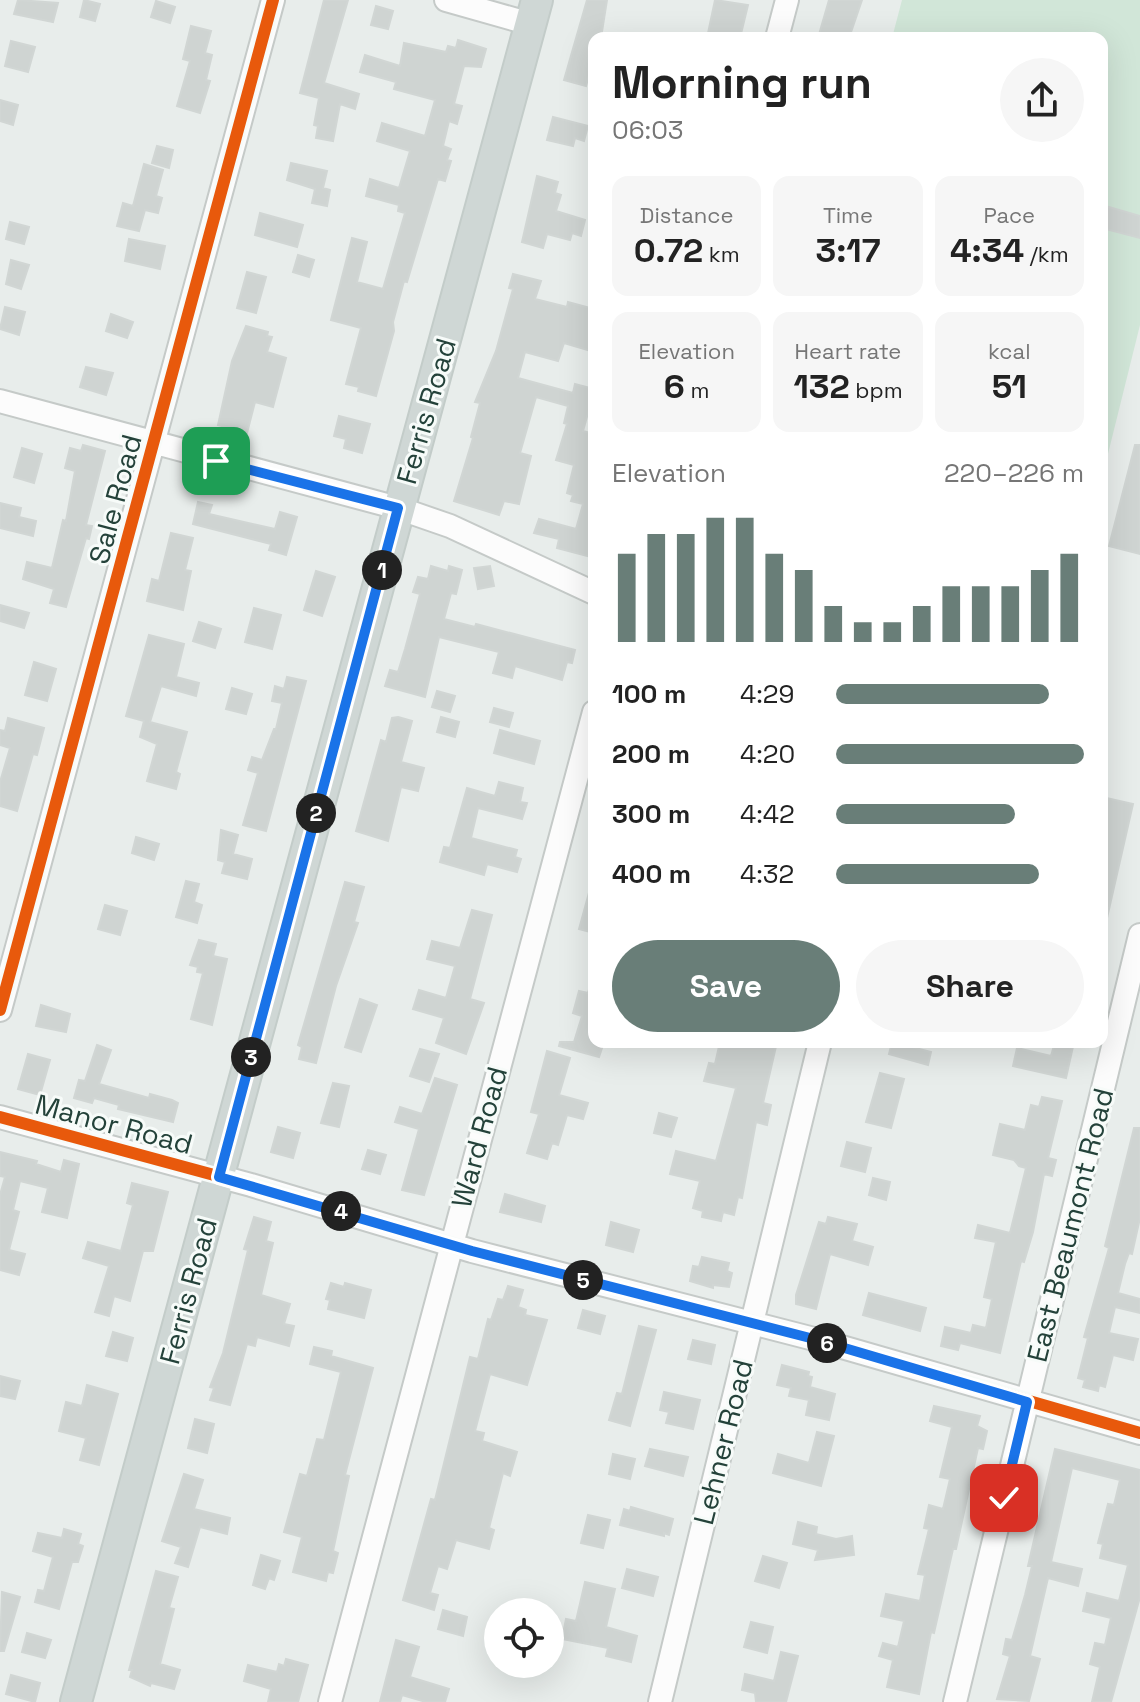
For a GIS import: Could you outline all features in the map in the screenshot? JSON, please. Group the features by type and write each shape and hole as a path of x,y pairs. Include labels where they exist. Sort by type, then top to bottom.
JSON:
{"main road":[{"name":"Ferris Road","path":"76,1702 534,12"}],"street":[{"name":"Sale Road","path":"0,1010 273,0"},
{"path":"446,0 534,12"},
{"path":"779,32 787,0"},
{"path":"0,401 398,508 450,526 588,590"},
{"name":"Ward Road","path":"330,1702 588,734"},
{"name":"East Beaumont Road","path":"955,1702 1140,935"},
{"name":"Lehner Road","path":"660,1702 819,1048"},
{"name":"Manor Road","path":"0,1117 451,1243 814,1339 1140,1433"}],"green space":[{"path":"902,0 1140,0 1140,325 1108,454 1108,32 894,32"}],"building":[{"path":"18,0 58,3 53,22 14,14"},
{"path":"84,0 100,4 95,21 80,17"},
{"path":"324,0 348,0 324,83 359,94 355,109 340,104 333,141 316,138 318,126 314,125 319,98 300,93"},
{"path":"587,0 607,0 602,32 588,32 586,86 564,80"},
{"path":"715,0 748,5 741,32 708,32"},
{"path":"829,0 862,0 851,32 820,32"},
{"path":"156,1 175,7 170,23 151,17"},
{"path":"376,6 393,11 388,29 371,25"},
{"path":"191,26 211,31 205,53 212,55 206,80 210,81 200,113 177,106 190,61 183,59"},
{"path":"458,40 486,49 481,67 464,66 454,104 462,106 457,124 449,121 443,146 451,149 447,160 451,161 445,181 438,179 407,282 404,281 376,396 346,384 361,328 331,320 352,238 367,242 357,282 383,289 405,213 398,211 399,205 366,196 370,179 399,188 410,151 377,141 382,123 425,136 435,100 394,89 396,82 360,72 365,55 400,66 404,43 446,52 448,46 456,48"},
{"path":"11,41 35,47 28,72 5,66"},
{"path":"0,100 18,105 13,125 0,121"},
{"path":"553,117 588,126 584,141 575,138 573,146 547,140"},
{"path":"157,146 173,150 169,168 152,163"},
{"path":"291,163 327,171 323,188 330,190 327,206 312,203 315,189 287,180"},
{"path":"144,164 163,170 156,196 162,198 158,213 145,210 139,231 117,226 123,203 133,206"},
{"path":"537,176 558,182 555,193 561,195 556,211 585,220 581,236 572,233 570,240 547,234 543,248 522,242"},
{"path":"1108,207 1140,216 1140,238 1108,230"},
{"path":"260,213 303,225 297,247 255,235"},
{"path":"10,222 29,227 24,244 6,239"},
{"path":"129,239 165,246 160,269 125,261"},
{"path":"298,255 314,260 309,277 293,272"},
{"path":"11,260 29,265 21,289 6,284"},
{"path":"247,272 266,277 256,313 237,308"},
{"path":"513,274 541,281 535,299 567,307 568,302 588,307 588,350 564,343 558,361 525,352 518,378 573,393 575,384 588,387 588,413 583,431 588,432 588,556 557,548 559,539 534,533 539,519 576,529 583,504 571,501 573,495 567,493 574,465 556,460 567,424 564,423 568,406 536,397 520,453 531,456 519,504 504,501 499,515 454,501 473,438 480,403 475,402 496,351 513,289 509,288"},
{"path":"5,307 25,312 19,335 0,329"},
{"path":"111,314 133,322 127,338 106,331"},
{"path":"246,326 268,332 267,336 272,337 267,352 286,358 273,407 255,402 247,433 218,425 232,361"},
{"path":"86,367 113,373 106,395 80,387"},
{"path":"339,416 370,424 362,453 344,448 346,439 334,436"},
{"path":"83,445 105,451 86,525 92,526 89,539 86,538 66,607 50,603 54,589 23,579 27,562 52,568 63,520 66,521 75,471 65,468 70,448 81,451"},
{"path":"1135,445 1140,445 1140,554 1109,546"},
{"path":"22,448 42,454 34,483 14,477"},
{"path":"198,502 212,505 209,514 275,529 280,512 297,517 286,555 269,550 271,544 193,524"},
{"path":"0,503 21,508 19,517 36,521 33,536 0,528"},
{"path":"171,533 193,538 185,570 191,571 183,610 147,601 152,579 159,581"},
{"path":"431,566 448,571 449,566 462,570 456,594 451,593 444,619 475,627 476,624 575,650 572,663 567,662 562,680 515,666 512,678 493,673 499,652 439,637 425,697 385,686 390,670 398,672 405,649 420,594 413,592 418,577 428,579"},
{"path":"490,566 494,586 478,589 474,568"},
{"path":"316,571 335,577 322,616 304,610"},
{"path":"0,605 29,613 24,628 0,621"},
{"path":"254,608 281,615 272,649 245,642"},
{"path":"199,622 221,629 215,648 193,641"},
{"path":"149,635 184,644 176,677 199,683 196,696 161,686 150,722 187,732 176,772 180,774 176,789 147,781 157,744 140,737 144,721 126,716"},
{"path":"34,662 56,669 47,701 25,695"},
{"path":"287,677 306,681 266,831 243,825 258,773 248,770 252,757 262,760 276,729 282,703 272,701 275,686 284,689"},
{"path":"232,688 252,694 246,714 226,709"},
{"path":"437,691 455,696 450,712 432,707"},
{"path":"494,708 513,713 509,727 490,722"},
{"path":"441,717 459,722 455,737 437,732"},
{"path":"8,718 44,728 37,755 33,754 17,811 0,806 0,782 10,748 0,745 0,730 5,731"},
{"path":"392,718 412,721 401,762 424,768 418,791 401,787 388,841 356,831 381,740 386,742"},
{"path":"500,730 540,741 534,764 494,753"},
{"path":"499,782 523,788 520,802 527,803 522,819 478,808 471,838 517,850 515,857 521,859 517,872 487,864 484,875 440,862 444,847 450,848 467,788 495,796"},
{"path":"1108,798 1133,804 1108,914"},
{"path":"221,830 238,835 233,854 252,859 247,879 222,873 225,862 218,860"},
{"path":"136,837 159,844 154,860 132,853"},
{"path":"186,881 199,884 194,902 202,905 197,923 176,917"},
{"path":"345,882 364,887 354,922 358,923 336,986 316,1063 299,1059 302,1047 298,1045"},
{"path":"588,896 588,931 579,929"},
{"path":"105,905 127,911 120,935 98,929"},
{"path":"472,910 492,915 470,999 484,1003 466,1054 436,1043 444,1018 413,1009 419,990 446,998 455,966 427,959 432,941 460,948"},
{"path":"199,940 216,944 213,956 227,959 212,1025 191,1019 203,973 197,972 198,967 190,965"},
{"path":"579,991 588,993 588,1048 602,1048 599,1057 559,1046 560,1042 574,1042 582,1016 573,1013"},
{"path":"360,999 377,1005 361,1052 345,1047"},
{"path":"41,1005 70,1014 66,1032 36,1026"},
{"path":"97,1045 111,1050 99,1084 178,1103 173,1122 118,1109 119,1105 94,1098 92,1103 74,1098 79,1080 85,1081"},
{"path":"719,1048 776,1048 763,1103 771,1105 767,1125 756,1122 742,1198 738,1197 734,1215 723,1212 721,1221 702,1217 703,1211 693,1208 700,1181 670,1174 676,1151 716,1161 736,1088 704,1081 709,1063 715,1064"},
{"path":"890,1048 915,1048 931,1052 928,1065 889,1054"},
{"path":"1017,1048 1051,1056 1053,1048 1073,1048 1066,1078 1013,1066"},
{"path":"420,1049 439,1054 429,1082 410,1076"},
{"path":"547,1051 570,1058 559,1095 588,1103 583,1119 567,1115 558,1145 552,1143 547,1159 527,1153 539,1114 531,1112"},
{"path":"28,1054 50,1060 40,1095 18,1089"},
{"path":"880,1073 904,1079 891,1128 866,1122"},
{"path":"435,1078 457,1085 424,1195 402,1190 419,1129 395,1122 400,1107 422,1114"},
{"path":"333,1083 349,1086 339,1127 321,1123"},
{"path":"1042,1097 1062,1101 1048,1158 1056,1160 1052,1176 1044,1174 1033,1232 1024,1262 1021,1261 1000,1353 960,1343 958,1350 941,1346 945,1327 971,1333 973,1325 986,1328 992,1299 984,1297 996,1242 975,1238 978,1225 1010,1233 1026,1168 1014,1160 993,1155 1000,1124 1025,1130 1031,1105 1039,1107"},
{"path":"659,1113 677,1118 671,1137 654,1133"},
{"path":"278,1127 300,1133 293,1158 271,1152"},
{"path":"1134,1128 1140,1128 1140,1218 1132,1254 1129,1253 1125,1264 1118,1293 1140,1299 1140,1313 1115,1307 1109,1333 1138,1339 1133,1360 1113,1355 1105,1387 1099,1385 1098,1391 1083,1387 1085,1380 1078,1378 1088,1338 1084,1337 1109,1248 1105,1246"},
{"path":"847,1142 871,1148 865,1172 841,1166"},
{"path":"368,1150 386,1155 380,1174 362,1169"},
{"path":"0,1152 37,1161 36,1164 61,1172 64,1160 79,1164 67,1218 42,1212 48,1188 20,1181 13,1210 19,1212 9,1250 25,1254 19,1275 0,1270 0,1195 5,1177 0,1176"},
{"path":"873,1178 890,1182 886,1200 869,1195"},
{"path":"132,1183 168,1192 153,1251 143,1251 130,1301 114,1296 109,1316 95,1312 109,1266 83,1258 88,1242 121,1251 133,1205 127,1203"},
{"path":"505,1194 545,1206 541,1222 500,1212"},
{"path":"254,1217 271,1222 266,1241 273,1243 261,1295 290,1304 284,1324 294,1326 289,1346 257,1337 255,1346 247,1344 230,1405 210,1400 214,1388 210,1387 223,1353 248,1250 244,1249"},
{"path":"828,1217 857,1224 852,1241 873,1247 868,1265 830,1254 816,1309 796,1304 796,1295 819,1222 826,1224"},
{"path":"611,1222 639,1230 633,1252 606,1245"},
{"path":"702,1257 729,1263 727,1271 732,1273 729,1287 713,1285 713,1288 690,1281 693,1266 699,1267"},
{"path":"331,1283 344,1287 345,1283 371,1290 364,1318 328,1309 330,1300 326,1299"},
{"path":"508,1286 523,1290 518,1307 526,1310 525,1315 547,1320 527,1385 490,1374 475,1431 484,1433 482,1441 517,1452 510,1476 503,1473 489,1528 494,1530 489,1549 456,1540 447,1569 438,1566 430,1593 438,1595 434,1610 403,1600 431,1499 435,1500 470,1357 478,1359 488,1319 491,1320 498,1299 503,1300"},
{"path":"869,1293 926,1308 920,1331 863,1315"},
{"path":"583,1310 605,1316 600,1334 578,1328"},
{"path":"639,1326 656,1330 630,1426 609,1420 617,1393 622,1394"},
{"path":"113,1332 133,1338 127,1361 106,1356"},
{"path":"693,1340 715,1345 711,1364 688,1359"},
{"path":"314,1347 332,1351 331,1356 373,1368 345,1475 349,1476 333,1551 338,1553 333,1573 328,1572 326,1581 293,1572 302,1537 284,1532 300,1474 307,1476 317,1439 324,1440 341,1372 310,1364"},
{"path":"782,1365 809,1372 808,1376 812,1377 810,1387 835,1394 829,1420 806,1415 809,1400 789,1396 791,1388 777,1385"},
{"path":"0,1376 20,1381 15,1399 0,1396"},
{"path":"87,1385 118,1394 99,1465 80,1460 86,1438 59,1431 66,1402 82,1406"},
{"path":"664,1392 700,1400 693,1429 666,1423 669,1412 660,1410"},
{"path":"934,1406 980,1416 977,1426 987,1431 983,1449 978,1448 956,1549 953,1549 934,1633 931,1632 919,1694 887,1687 893,1660 879,1656 883,1643 898,1647 904,1621 881,1616 886,1594 920,1601 925,1575 918,1574 929,1529 924,1528 929,1505 943,1509 950,1479 940,1477 952,1427 930,1421"},
{"path":"195,1419 214,1424 207,1453 188,1448"},
{"path":"817,1432 834,1436 821,1486 773,1473 778,1454 809,1463"},
{"path":"650,1449 688,1457 683,1476 645,1466"},
{"path":"1055,1449 1140,1470 1140,1597 1111,1702 1092,1702 1100,1667 1090,1664 1095,1643 1105,1645 1111,1618 1083,1611 1087,1593 1119,1601 1128,1565 1100,1558 1103,1544 1098,1543 1108,1504 1114,1505 1120,1480 1072,1468 1051,1562 1082,1569 1078,1586 1048,1578 1030,1656 1040,1659 1029,1701 997,1699 1010,1656 1003,1654 1006,1639 1012,1640 1025,1595 1032,1566 1028,1566"},
{"path":"613,1454 635,1459 630,1479 609,1474"},
{"path":"184,1474 203,1480 194,1509 230,1518 227,1534 200,1527 188,1567 175,1563 181,1547 162,1541"},
{"path":"631,1507 673,1519 669,1535 620,1525 624,1509 630,1511"},
{"path":"588,1515 610,1520 603,1548 581,1543"},
{"path":"798,1522 817,1527 816,1534 836,1539 852,1536 854,1555 815,1560 818,1550 793,1544"},
{"path":"64,1529 81,1534 78,1544 83,1546 78,1562 72,1562 59,1609 35,1602 38,1590 44,1591 53,1557 33,1551 38,1533 62,1538"},
{"path":"261,1555 280,1561 274,1580 269,1578 265,1589 253,1585"},
{"path":"763,1556 787,1563 779,1588 755,1581"},
{"path":"627,1569 658,1577 653,1596 622,1588"},
{"path":"156,1571 178,1577 169,1608 174,1609 160,1664 180,1670 174,1689 151,1683 150,1686 130,1677 132,1670 129,1670"},
{"path":"585,1582 615,1589 606,1627 637,1636 631,1662 606,1656 608,1648 564,1639 566,1619 576,1621"},
{"path":"2,1592 20,1597 4,1651 0,1651"},
{"path":"443,1610 467,1617 463,1636 438,1629"},
{"path":"751,1622 773,1627 767,1653 744,1647"},
{"path":"27,1633 51,1640 45,1658 22,1652"},
{"path":"396,1640 419,1647 410,1677 449,1689 445,1702 426,1702 402,1695 400,1702 380,1702"},
{"path":"781,1652 798,1656 786,1702 756,1702 755,1693 742,1690 745,1674 774,1681"},
{"path":"286,1659 308,1665 298,1702 268,1702 271,1689 244,1681 248,1665 277,1672 279,1664 284,1666"},
{"path":"11,1675 40,1683 35,1702 6,1694"}],"cycle path":[{"path":"0,1010 273,0"},
{"path":"0,1117 251,1185 472,1251 814,1339 1140,1433"}],"route":[{"path":"216,461 398,508 219,1177 472,1251 814,1339 1027,1402 1004,1498"}]}
